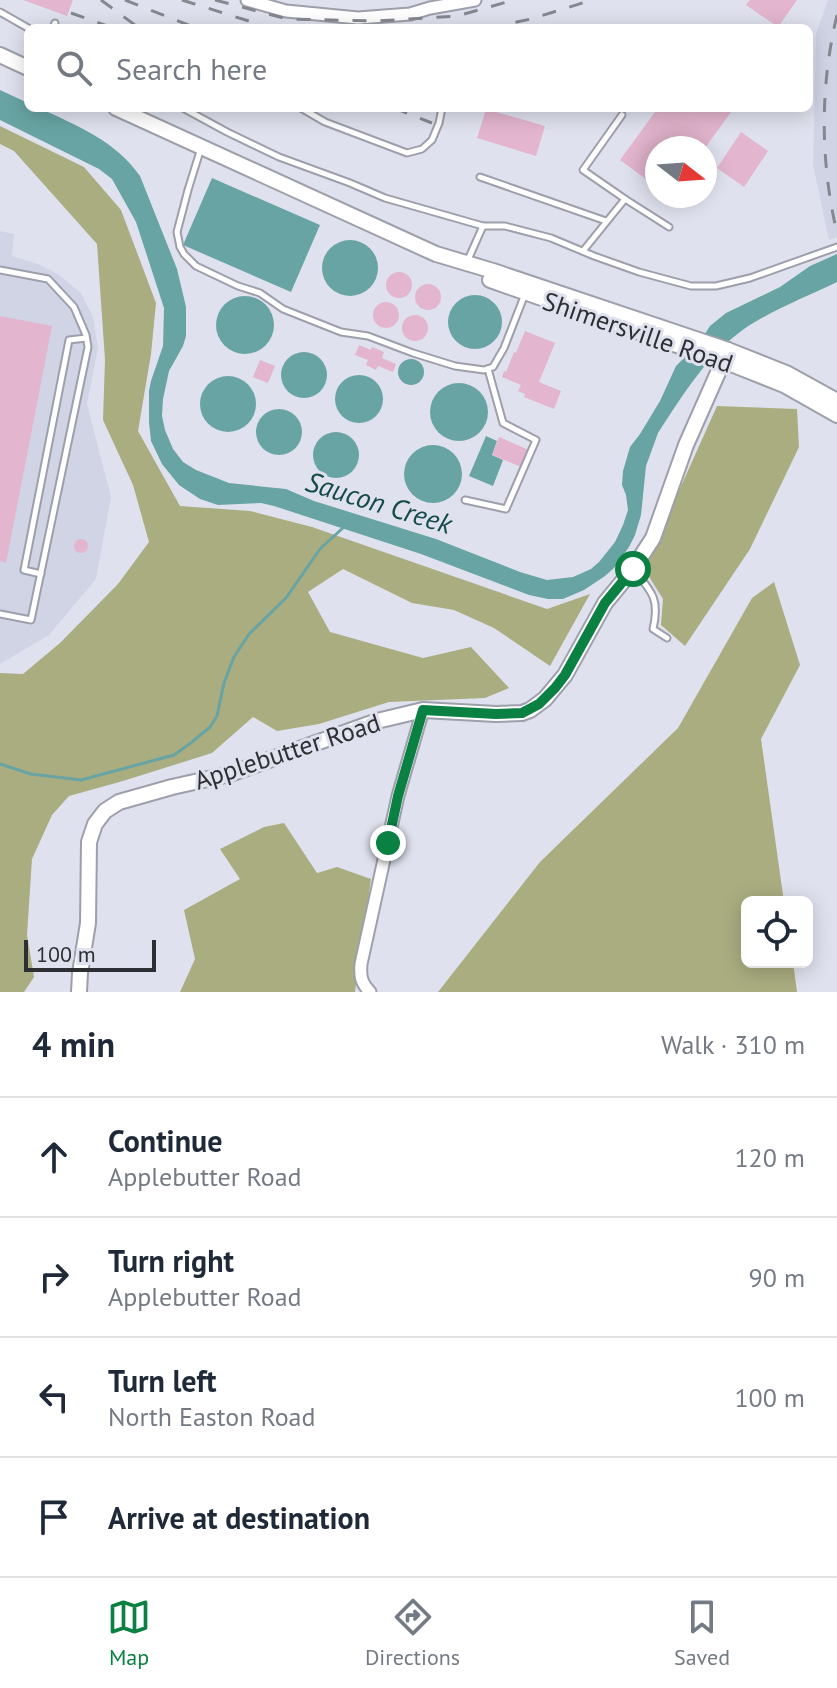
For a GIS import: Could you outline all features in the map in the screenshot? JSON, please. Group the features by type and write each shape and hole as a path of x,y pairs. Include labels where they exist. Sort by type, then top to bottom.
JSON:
{"street":[{"path":"247,0 286,11 358,18 410,14 475,0"},
{"path":"0,55 24,66"},
{"name":"Shimersville Road","path":"125,112 479,275 526,293 786,373 837,401"},
{"name":"Shimersville Road","path":"436,254 493,271 657,333"},
{"name":"Shimersville Road","path":"731,358 837,415"},
{"name":"Applebutter Road","path":"79,992 88,923 89,842 95,824 105,811 119,802 230,774 377,721 423,710 522,713 539,704 565,675 605,603 653,538 686,445 717,376 731,358"},
{"path":"709,393 725,379 752,372"},
{"path":"370,992 360,976 361,964 398,796 423,710"}],"lane":[{"path":"0,12 24,26"},
{"path":"190,112 279,157 385,198 483,226 505,226 551,238 639,272 691,286 716,286 750,278 837,247"},
{"path":"308,112 325,122 407,153 422,149 432,140 441,112"},
{"path":"622,115 583,170 669,227"},
{"path":"202,147 177,232 180,247 196,266 260,293 283,309 341,332 368,336 455,366 488,369 493,367 504,348 526,293"},
{"path":"480,177 606,221"},
{"path":"583,251 625,199"},
{"path":"466,264 483,226"},
{"path":"0,270 48,279 74,307 88,347 31,620 0,614"},
{"path":"41,574 24,570 69,340 86,338"},
{"path":"465,500 506,509 536,440 503,423 488,369"},
{"path":"633,569 656,602 653,629 667,638"}],"shaded area":[{"path":"828,0 837,0 837,237 829,240 813,165 816,34"},
{"path":"0,90 24,101 24,112 48,112 94,135 119,153 140,176 177,269 186,307 186,336 169,371 162,416 173,449 183,462 229,483 286,489 547,580 573,577 591,569 615,542 628,510 622,485 630,447 660,401 676,366 699,343 710,326 726,313 837,254 837,282 754,322 718,351 696,377 658,433 646,466 641,515 629,547 614,568 584,590 563,599 548,599 274,506 261,503 218,505 200,499 179,485 162,464 151,441 149,391 163,346 164,308 136,222 112,179 99,169 0,120"},
{"path":"0,126 84,167 121,210 156,303 138,431 180,506 250,511 312,527 547,609 590,594 550,666 494,628 454,610 412,603 343,569 308,592 330,632 423,658 471,647 509,688 485,698 389,702 319,724 277,731 253,717 212,753 69,796 52,815 32,859 27,935 34,977 24,992 0,992 0,673 23,674 60,643 118,584 149,542 133,485 103,420 105,360 97,244 14,151 0,144"},
{"path":"212,178 320,225 291,292 183,245"},
{"path":"0,231 14,234 12,256 58,274 81,293 93,317 98,348 87,404 111,497 96,579 49,635 0,664"},
{"path":"350,240 370,248 378,268 370,288 350,296 330,288 322,268 330,248"},
{"path":"475,295 494,303 502,322 494,341 475,349 456,341 448,322 456,303"},
{"path":"245,296 265,305 274,325 265,345 245,354 225,345 216,325 225,305"},
{"path":"304,352 320,359 327,375 320,391 304,398 288,391 281,375 288,359"},
{"path":"411,359 420,363 424,372 420,381 411,385 402,381 398,372 402,363"},
{"path":"359,375 376,382 383,399 376,416 359,423 342,416 335,399 342,382"},
{"path":"228,376 248,384 256,404 248,424 228,432 208,424 200,404 208,384"},
{"path":"459,383 480,391 488,412 480,433 459,441 438,433 430,412 438,391"},
{"path":"717,406 797,409 799,447 750,549 685,646 661,625 663,599 646,572 647,562"},
{"path":"279,409 296,415 302,432 296,449 279,455 262,449 256,432 262,415"},
{"path":"336,432 352,439 359,455 352,471 336,478 320,471 313,455 320,439"},
{"path":"486,436 497,441 492,455 503,460 493,486 469,476"},
{"path":"433,445 454,453 462,474 454,495 433,503 412,495 404,474 412,453"},
{"path":"774,582 800,665 761,739 783,896 741,896 741,968 794,968 797,992 438,992 540,862 678,728 752,598"},
{"path":"284,823 317,873 337,867 371,879 355,992 180,992 195,959 184,910 240,879 220,849 264,827"}],"building":[{"path":"23,0 73,0 67,16"},
{"path":"750,0 797,0 780,24 774,24 746,5"},
{"path":"485,112 496,112 545,126 536,156 477,138"},
{"path":"655,112 731,112 714,136 645,136 645,178 620,160"},
{"path":"741,132 768,151 744,187 717,168"},
{"path":"399,272 408,276 412,285 408,294 399,298 390,294 386,285 390,276"},
{"path":"428,284 437,288 441,297 437,306 428,310 419,306 415,297 419,288"},
{"path":"386,302 395,306 399,315 395,324 386,328 377,324 373,315 377,306"},
{"path":"415,315 424,319 428,328 424,337 415,341 406,337 402,328 406,319"},
{"path":"0,316 52,326 6,563 0,561"},
{"path":"525,331 555,343 539,382 561,391 554,409 524,397 525,394 518,391 521,385 502,377"},
{"path":"359,345 384,352 382,358 396,364 393,372 366,365 368,360 355,355"},
{"path":"260,360 275,366 268,383 253,377"},
{"path":"499,437 529,450 521,467 492,455"},
{"path":"81,539 88,546 81,553 74,546"}],"waterway":[{"path":"0,764 31,774 81,780 174,755 210,727 217,716 224,683 234,657 249,634 286,598 320,549 345,526"}],"railway":[{"path":"101,0 134,24"},
{"path":"125,0 186,24"},
{"path":"182,0 258,24"},
{"path":"215,0 287,19 378,21 457,16 514,0"},
{"path":"507,24 592,0"},
{"path":"71,13 102,24"},
{"path":"837,15 827,69 824,124 827,179 837,233"},
{"path":"404,112 432,123"}],"route":[{"path":"388,843 423,710 522,713 539,704 565,675 605,603 633,569"}],"water label":[{"name":"Saucon Creek","path":"379,502"}]}
